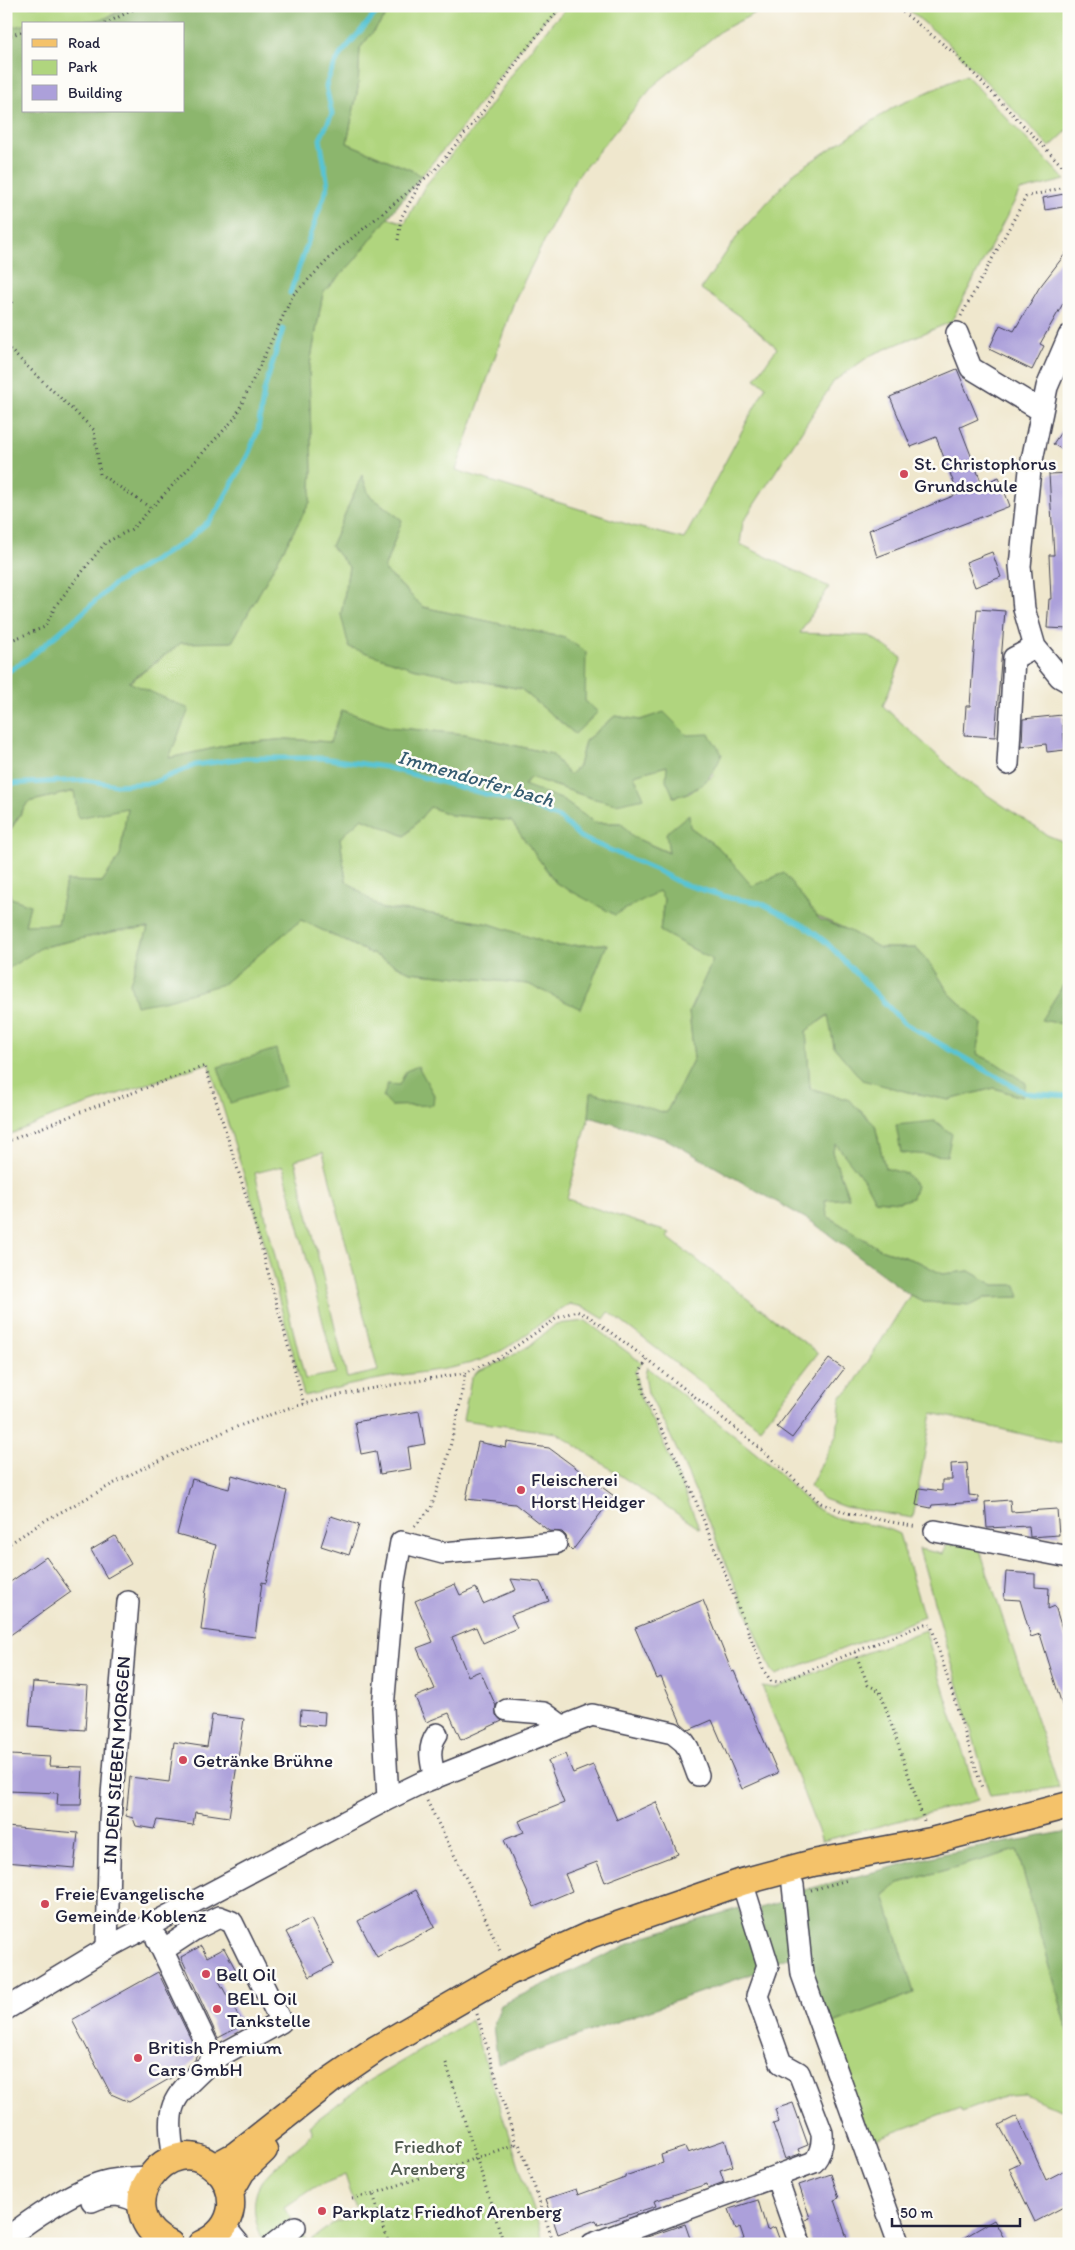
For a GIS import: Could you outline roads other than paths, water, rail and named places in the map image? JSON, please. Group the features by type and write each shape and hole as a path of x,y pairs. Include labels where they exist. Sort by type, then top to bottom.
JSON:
{"main road":[{"path":"230,2192 247,2165 333,2090 402,2045 477,2011 556,1965 635,1929 813,1863 931,1841 1069,1805"},
{"path":"214,2166 236,2155 352,2064 509,1972 592,1934 744,1890 794,1890 931,1841"},
{"path":"170,2244 158,2237 143,2224 144,2185 156,2168 174,2158 195,2158 214,2166 224,2178 230,2192 230,2210 217,2240"}],"street":[{"path":"957,333 971,368 1042,411"},
{"path":"1069,336 1046,387 1030,470 1020,566 1024,609 1035,647 1060,677 1069,682"},
{"path":"1008,764 1014,658 1035,647"},
{"path":"935,1531 1069,1557"},
{"path":"388,1799 383,1708 394,1581 401,1542 443,1553 556,1543"},
{"name":"IN DEN SIEBEN MORGEN","path":"107,1948 110,1819 128,1602"},
{"path":"508,1710 544,1714 563,1727"},
{"path":"6,2008 107,1948 388,1799 428,1780 592,1715 673,1733 688,1748 698,1775"},
{"path":"428,1780 432,1741 438,1734"},
{"path":"592,2244 643,2235 776,2176 814,2162 821,2149 822,2133 799,2072 781,2063 757,1996 768,1965 744,1890"},
{"path":"794,1890 802,1974 898,2244"},
{"path":"162,1950 195,1929 219,1917 232,1922 281,2022 214,2059 181,2090 171,2110 170,2129 174,2158"},
{"path":"150,1925 214,2059"},
{"path":"776,2176 800,2244"},
{"path":"6,2240 23,2225 86,2189 110,2180 149,2177"},
{"path":"6,2240 104,2196 122,2194 143,2224"},
{"path":"274,2244 296,2227"}],"waterway":[{"path":"290,293 328,185 320,139 332,114 326,86 340,55 382,6"},
{"path":"6,673 30,657 113,585 186,541 208,522 217,511 248,455 258,430 264,391 283,329"},
{"name":"Immendorfer bach","path":"6,784 85,780 117,785 152,783 195,765 245,758 323,758 385,767 530,806 561,819 580,837 656,870 680,883 730,898 761,903 805,926 827,943 904,1023 1025,1093 1069,1096"}],"place":[{"name":"St. Christophorus Grundschule","path":"904,474"},
{"name":"Fleischerei Horst Heidger","path":"521,1490"},
{"name":"Getränke Brühne","path":"183,1760"},
{"name":"Freie Evangelische Gemeinde Koblenz","path":"45,1904"},
{"name":"Bell Oil","path":"206,1974"},
{"name":"BELL Oil Tankstelle","path":"217,2009"},
{"name":"British Premium Cars GmbH","path":"138,2058"},
{"name":"Parkplatz Friedhof Arenberg","path":"322,2211"}],"park label":[{"name":"Friedhof Arenberg","path":"428,2157"}]}
